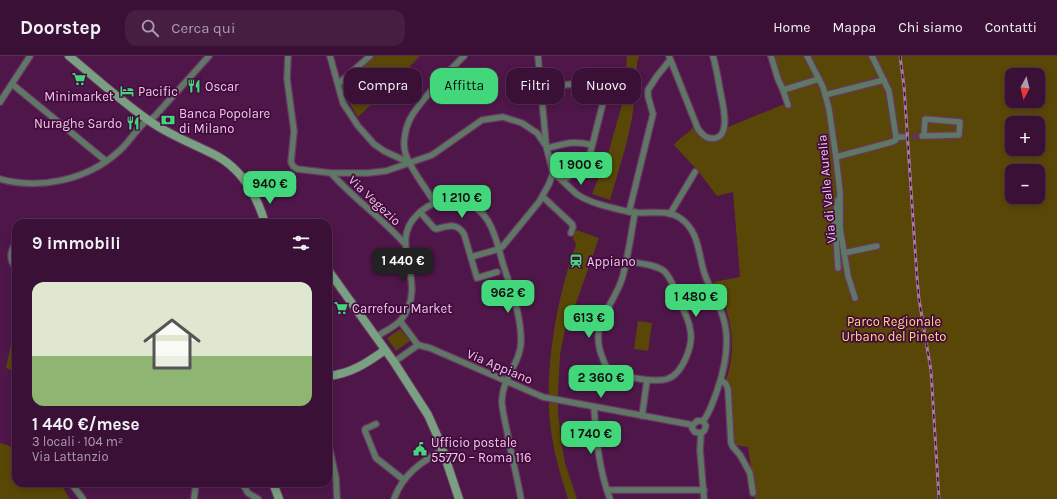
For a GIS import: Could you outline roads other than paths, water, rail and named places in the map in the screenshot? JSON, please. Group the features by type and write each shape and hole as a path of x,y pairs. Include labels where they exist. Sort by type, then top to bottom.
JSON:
{"street":[{"path":"0,102 30,56"},
{"path":"69,56 148,120 166,131 218,157 230,166 243,179 254,194 263,219"},
{"path":"0,179 27,183 46,183 64,180 89,171 122,149 142,125 155,116 210,56"},
{"path":"288,56 286,79 294,131 291,162 297,169 332,173 378,173 390,170 432,155 479,122 492,118 507,118 522,123 537,133 546,147"},
{"path":"330,56 346,108 365,134 384,152 410,163"},
{"path":"338,84 370,56"},
{"path":"435,203 406,155 406,130 411,117 435,87 464,56"},
{"path":"538,56 539,68"},
{"path":"670,58 698,128 704,136 714,138 720,135 723,131 725,115 713,56"},
{"path":"771,56 788,105"},
{"name":"Via di Valle Aurelia","path":"807,56 819,79 825,95 836,156 840,193 840,228 848,276 856,298"},
{"path":"836,156 896,140 890,94 872,56"},
{"path":"625,261 657,268 666,273 680,301 690,329 690,343 682,367 673,376 663,380 647,380 610,372 605,365 599,345 598,328 620,282 625,261 632,212 653,114 648,96 648,90 670,58"},
{"path":"783,90 819,79"},
{"path":"825,95 884,80"},
{"path":"563,181 588,158 606,91 606,81 564,85"},
{"path":"12,84 106,161"},
{"path":"542,104 546,147 553,173 570,188 580,196 632,212 670,214 686,223 694,235 706,278 723,316 726,333 725,364 721,380 708,414 703,421"},
{"path":"925,119 960,122 959,135 923,136 925,119"},
{"path":"896,137 904,137"},
{"path":"546,147 577,141 592,145"},
{"path":"670,214 695,172"},
{"name":"Via Vegezio","path":"332,173 344,187 390,228 405,244"},
{"path":"471,258 499,249 504,244 543,197 553,173"},
{"path":"838,268 835,221 840,193"},
{"path":"543,197 572,224 573,227 571,233"},
{"path":"376,337 400,321 410,303 413,287 405,244 405,236 412,220 420,212 435,203 446,200 455,200 475,208 489,223 499,249 520,323 521,342 518,358 507,381 503,394 502,405 521,499"},
{"path":"420,212 435,228 453,225 460,229 464,234 477,278 497,272"},
{"path":"844,253 877,246"},
{"path":"12,251 10,256 12,263"},
{"path":"332,276 394,362 428,415 443,450 459,499"},
{"path":"394,362 418,345 400,321"},
{"name":"Via Appiano","path":"418,345 430,348 543,397 693,425"},
{"path":"332,375 351,371 385,350"},
{"path":"642,416 647,380"},
{"path":"721,380 726,384 728,389 730,429 733,447 750,473 753,493"},
{"path":"594,407 600,462 610,499"},
{"path":"701,433 695,432 692,428 698,420 703,421"},
{"path":"703,421 706,426 701,433 700,450 704,499"},
{"path":"376,424 365,429 373,454 380,462 404,480"},
{"path":"394,499 404,480 420,463 443,450"},
{"path":"332,460 336,478 337,499"},
{"path":"74,487 83,499"},
{"path":"194,499 196,487"},
{"path":"244,487 248,493 258,499"},
{"path":"274,487 279,499"},
{"path":"607,490 704,490"}],"tunnel":[{"path":"904,137 922,136"}],"railway":[{"path":"900,56 904,86 919,299 931,371 939,499"}],"place":[{"name":"Minimarket","path":"79,79"},
{"name":"Oscar","path":"194,86"},
{"name":"Pacific","path":"127,91"},
{"name":"Banca Popolare di Milano","path":"168,120"},
{"name":"Nuraghe Sardo","path":"133,123"},
{"name":"Appiano","path":"576,261"},
{"name":"Carrefour Market","path":"341,308"},
{"name":"Ufficio postale 55770 – Roma 116","path":"420,449"}],"park label":[{"name":"Parco Regionale Urbano del Pineto","path":"894,328"}]}
